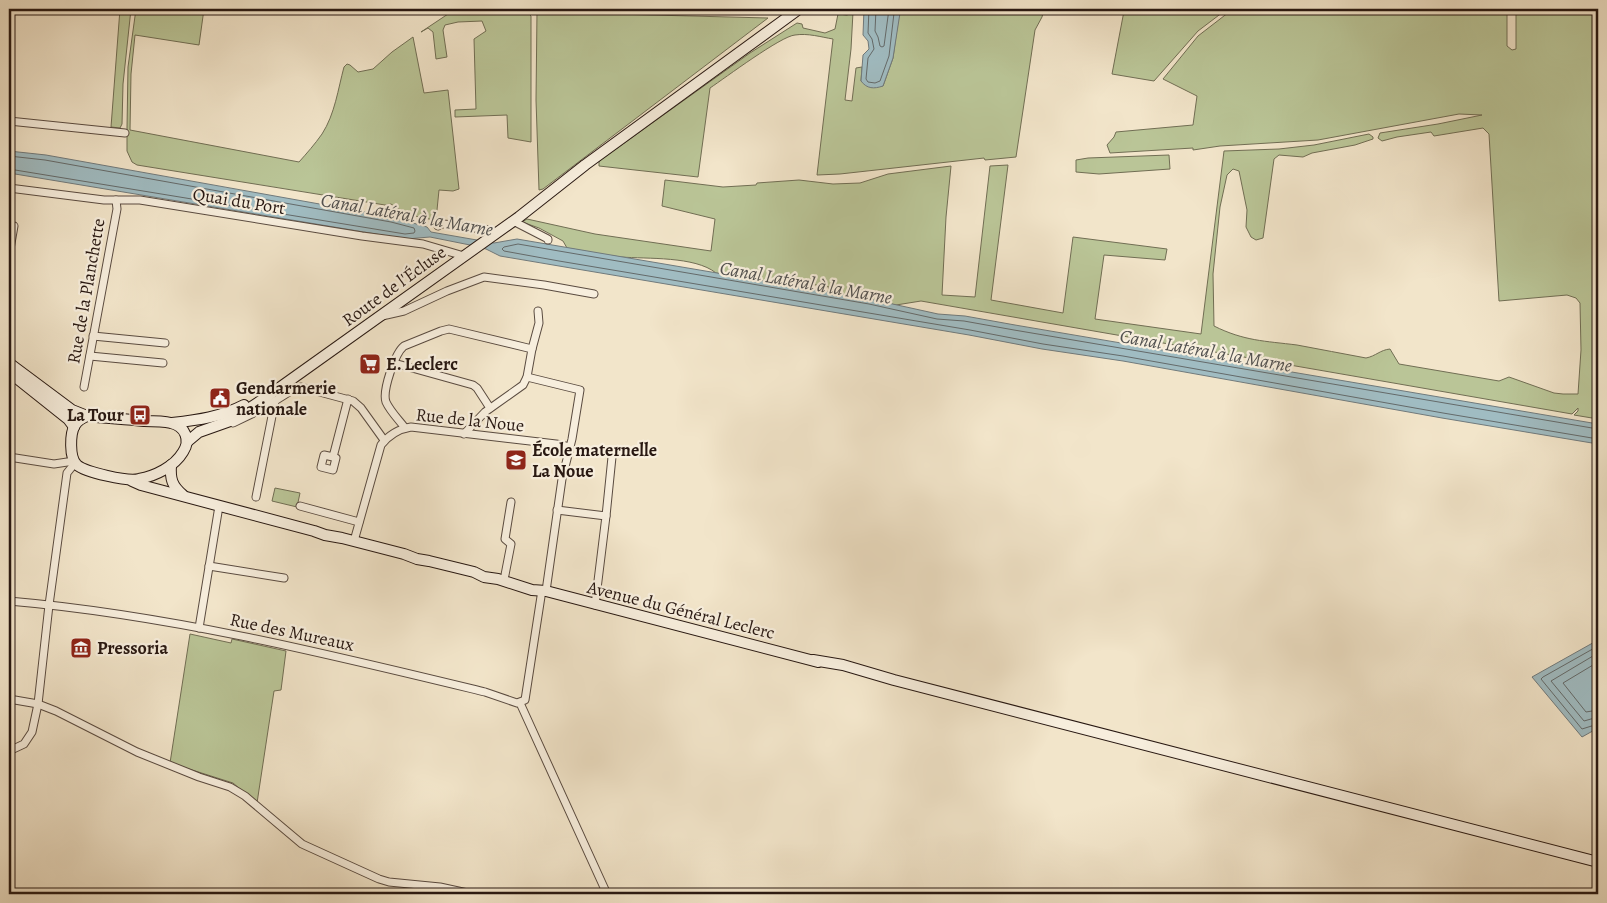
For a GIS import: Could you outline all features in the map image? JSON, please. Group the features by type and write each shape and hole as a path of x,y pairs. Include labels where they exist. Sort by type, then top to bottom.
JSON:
{"main road":[{"name":"Route de l'Écluse","path":"171,465 182,454 192,437 272,398 380,316 514,221 584,165 799,9"},
{"path":"9,363 72,410 87,416"},
{"path":"9,372 68,419 74,427"},
{"name":"Route de l'Écluse","path":"87,416 172,423 220,416 272,398"},
{"path":"77,464 71,453 74,427 77,422 87,416"},
{"path":"199,420 199,432"},
{"path":"172,423 184,431 188,442"},
{"name":"Avenue du Général Leclerc","path":"77,464 132,481 141,486 314,530 325,535 404,554 417,559 474,572 484,577 505,581 532,590 544,591 853,672 923,687 1598,862"},
{"path":"132,481 154,475 171,465"},
{"path":"171,465 173,485 184,496"}],"street":[{"path":"9,121 125,133"},
{"name":"Quai du Port","path":"9,188 104,200 140,200 362,236 424,244 464,256"},
{"name":"Rue de la Planchette","path":"84,387 116,200"},
{"path":"514,221 548,240"},
{"path":"438,226 444,224 490,230 494,234"},
{"path":"9,255 14,226"},
{"path":"380,316 404,311 484,277 594,294"},
{"path":"464,434 490,408 517,390 527,377 539,323 538,312"},
{"path":"404,428 385,401 388,380 400,350 404,346 445,329 454,329 532,349"},
{"path":"93,336 165,343"},
{"path":"90,356 163,363"},
{"path":"394,363 473,386 477,388 490,408"},
{"path":"527,377 580,390 570,448 562,479 544,591 523,701 607,894"},
{"path":"256,497 272,398 298,387 311,388 357,403 384,440 380,448 354,541"},
{"path":"333,457 348,399"},
{"name":"Rue de la Noue","path":"384,440 404,428 411,427 556,444 570,448"},
{"path":"9,457 54,464 77,464"},
{"path":"595,605 612,457"},
{"path":"54,464 61,467 67,475"},
{"path":"9,751 19,748 28,740 32,732 38,704 49,605 67,475 77,464"},
{"path":"505,581 511,544 505,539 511,502"},
{"path":"199,628 219,506"},
{"path":"300,506 359,522"},
{"path":"558,510 606,516"},
{"path":"209,566 284,578"},
{"name":"Rue des Mureaux","path":"9,601 49,605 199,628 523,701"},
{"path":"9,699 38,704 56,711 137,752 237,790 295,840 338,861 389,882 440,887 472,894"}],"green space":[{"path":"120,9 131,9 123,84 122,124 120,128 111,127"},
{"path":"136,9 204,9 199,45 135,35 131,74 130,130 299,162 317,141 326,126 333,110 344,67 347,64 350,65 358,72 373,69 413,37 424,93 448,90 459,189 453,191 439,190 436,220 412,215 391,204 385,205 137,165 132,162 127,151 128,67"},
{"path":"1026,9 1044,9 1035,30 1016,157 985,160 984,158 817,175 833,39 795,35 778,42 710,88 698,177 599,166 599,161 750,53 797,23 802,24 803,28 825,33 835,29 838,14 847,15 853,12 845,100 852,101 856,68 862,67 861,81 883,86 893,58 899,13 913,10 1023,11"},
{"path":"1227,9 1198,31 1154,81 1112,74 1124,11"},
{"path":"1233,9 1507,9 1507,46 1512,50 1516,49 1516,9 1598,9 1598,419 1574,415 1578,408 1572,414 921,301 896,305 828,292 829,287 797,282 788,285 716,273 707,268 684,261 621,257 567,248 563,241 539,228 522,222 527,219 595,234 711,251 715,219 662,206 665,180 723,187 799,180 833,184 860,183 888,174 951,166 942,295 975,297 990,166 1008,165 991,300 1063,313 1073,237 1167,249 1165,260 1104,255 1095,319 1201,334 1224,151 1279,149 1314,145 1369,134 1373,139 1355,145 1312,153 1303,157 1279,155 1274,159 1263,238 1256,240 1251,237 1246,227 1247,210 1239,171 1233,169 1227,175 1220,207 1213,274 1214,326 1235,335 1255,340 1297,345 1366,358 1390,349 1399,364 1499,381 1509,377 1554,393 1578,394 1581,350 1580,303 1576,298 1567,295 1499,301 1489,134 1483,128 1434,136 1431,132 1382,141 1378,138 1380,133 1482,115 1459,114 1318,140 1220,146 1193,150 1193,148 1110,153 1107,145 1116,132 1193,125 1197,96 1163,79 1198,36"},
{"path":"451,12 528,13 531,16 531,142 508,138 507,115 455,117 455,110 476,109 474,39 486,31 482,21 458,22 445,25 443,30 447,57 436,59 433,32 428,28 421,32"},
{"path":"537,12 768,18 543,189 539,190 536,100"},
{"path":"1169,155 1170,169 1099,174 1076,172 1076,160"},
{"path":"275,488 300,493 297,507 272,501"},
{"path":"190,634 231,643 232,639 286,651 281,690 274,691 257,803 233,783 170,763"}],"water":[{"path":"864,9 1026,9 1023,11 913,10 900,13 893,58 883,86 874,88 866,86 861,81 863,55 869,49 868,41 863,35"},
{"path":"9,151 46,155 392,217 427,227 431,232 494,243 517,239 870,299 938,314 965,316 1598,424 1598,444 1123,361 1042,349 500,256 486,249 430,237 406,239 9,173"},
{"path":"1598,640 1598,728 1582,737 1532,677"}],"place":[{"name":"E. Leclerc","path":"370,364"},
{"name":"Gendarmerie nationale","path":"220,398"},
{"name":"La Tour","path":"140,415"},
{"name":"École maternelle La Noue","path":"516,460"},
{"name":"Pressoria","path":"81,648"}],"water label":[{"name":"Canal Latéral à la Marne","path":"407,214"},
{"name":"Canal Latéral à la Marne","path":"806,282"},
{"name":"Canal Latéral à la Marne","path":"1206,350"}]}
